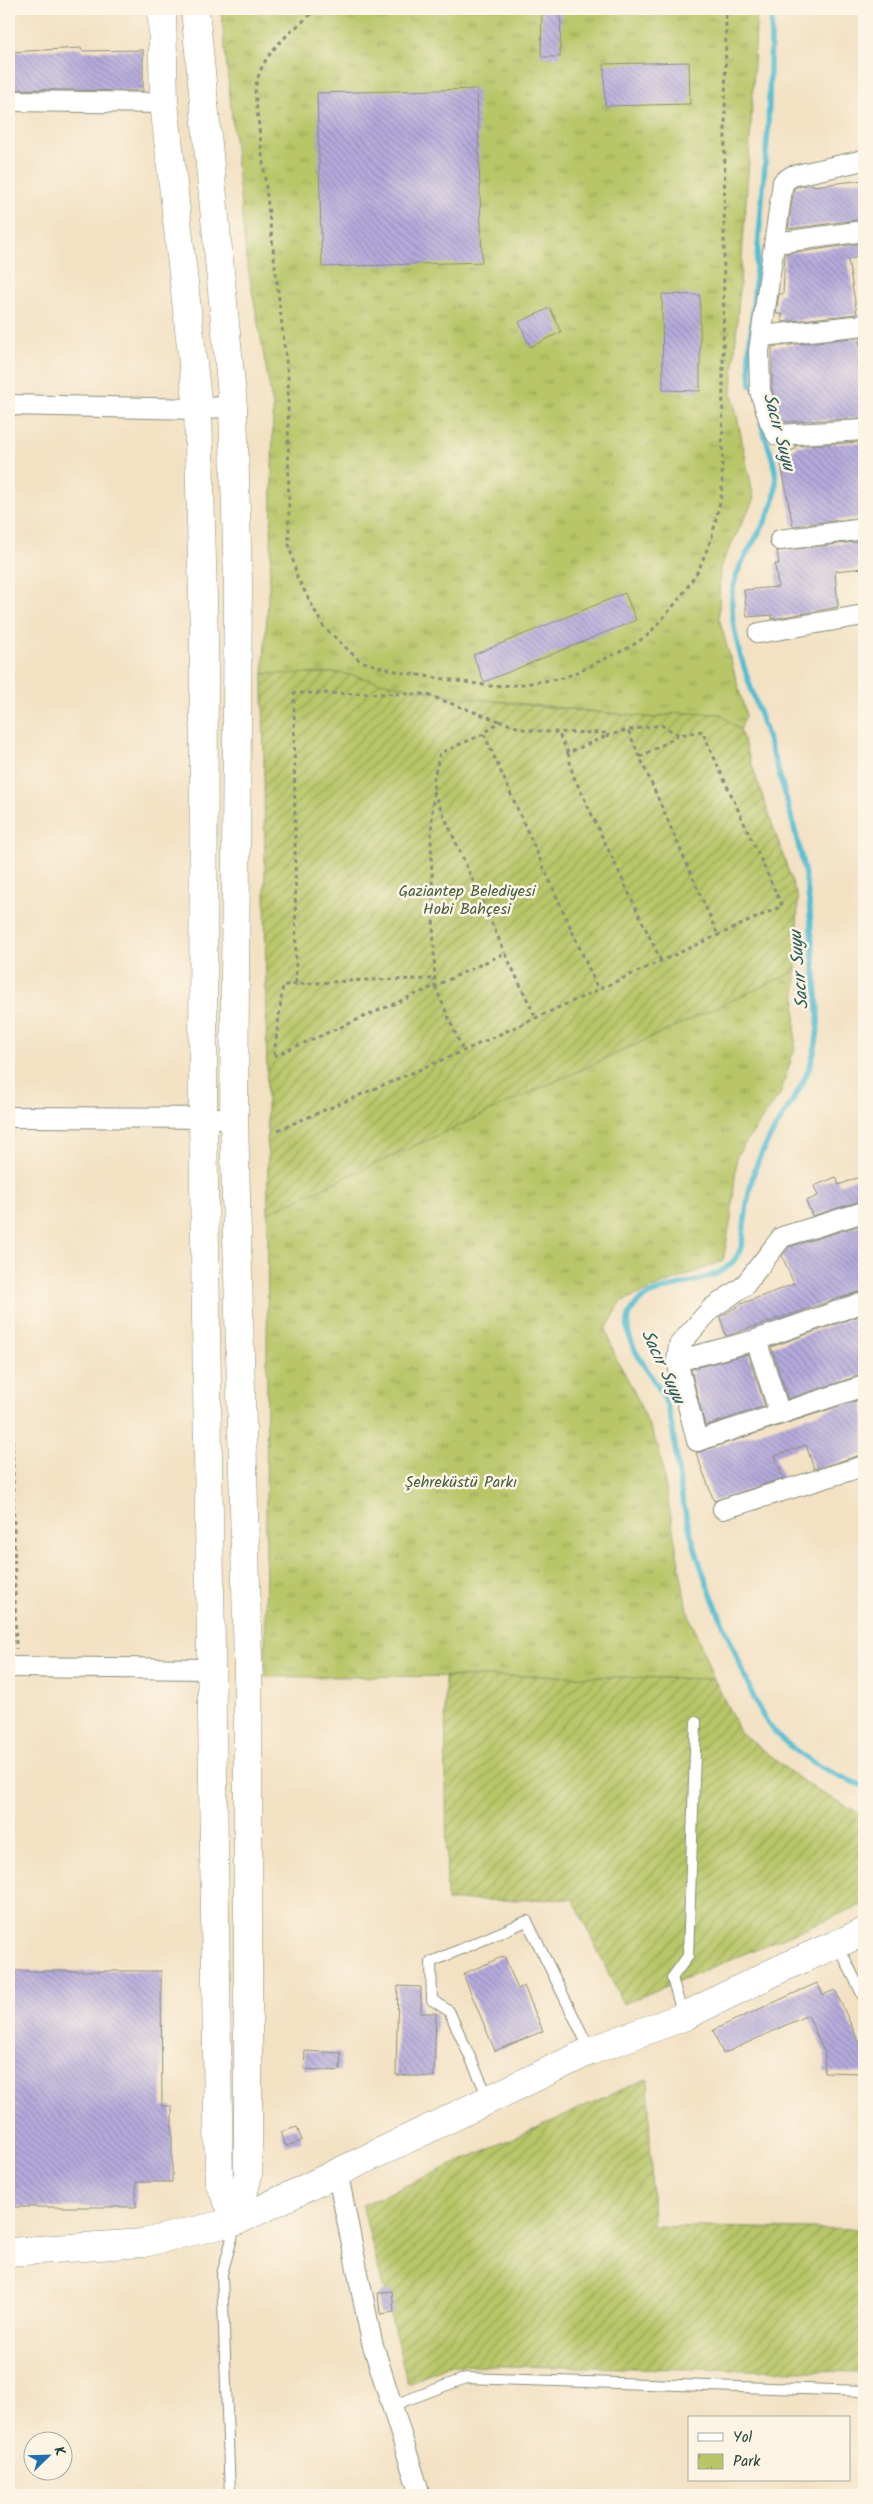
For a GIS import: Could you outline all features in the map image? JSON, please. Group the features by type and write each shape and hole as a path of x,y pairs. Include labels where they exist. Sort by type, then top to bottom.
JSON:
{"street":[{"path":"162,9 164,103 198,409 204,637 204,1118 219,2182 237,2221"},
{"path":"196,9 232,406 239,666 234,1118 248,1663 248,2174 237,2221"},
{"path":"9,101 164,103"},
{"path":"864,160 785,178 759,350 760,391 770,422 777,435 864,430"},
{"path":"775,243 864,231"},
{"path":"762,336 864,325"},
{"path":"9,405 198,409 232,406"},
{"path":"780,540 864,529"},
{"path":"758,633 864,615"},
{"path":"9,1117 234,1118"},
{"path":"864,1212 782,1237 744,1286 712,1308 698,1322 679,1345 677,1361 696,1441 864,1386"},
{"path":"677,1361 756,1340 864,1302"},
{"path":"756,1340 780,1414"},
{"path":"723,1509 864,1466"},
{"path":"13,1667 212,1669"},
{"path":"9,2252 143,2243 237,2221 337,2171 489,2101 590,2051 683,2017 864,1932"},
{"path":"337,2171 372,2342 420,2495"}],"lane":[{"path":"683,2017 672,1978 688,1956 696,1722"},
{"path":"489,2101 449,2011 432,2000 431,1962 527,1921 590,2051"},
{"path":"837,1944 864,1998"},
{"path":"230,2495 222,2274 237,2221"},
{"path":"391,2406 466,2378 864,2391"}],"path":[{"path":"317,9 266,57 260,68 254,93 288,376 289,544 292,560 304,593 323,626 360,661 399,672 490,686 517,685 564,678 630,647 648,635 690,584 712,537 722,493 726,9"},
{"path":"296,984 294,693 425,694 523,729 604,733 606,736"},
{"path":"462,1051 435,986 434,979 431,838 434,778 440,753 484,734 499,721"},
{"path":"568,753 606,736 628,730 661,725 679,736"},
{"path":"628,730 718,935"},
{"path":"278,1130 462,1051 782,906 702,731 679,736 640,757"},
{"path":"558,732 568,753 573,775 661,961"},
{"path":"484,734 598,989"},
{"path":"433,790 536,1018"},
{"path":"434,979 364,980 283,985 274,1056 435,986 505,953"},
{"path":"9,1232 13,1667"}],"green space":[{"path":"221,9 757,9 749,160 732,392 754,499 720,567 719,618 746,715 740,730 720,714 676,713 655,718 469,698 379,683 342,673 263,674 271,556 273,407 246,256"},
{"name":"Gaziantep Belediyesi Hobi Bahçesi","path":"343,673 420,690 498,702 655,718 676,713 720,714 740,730 798,899 796,971 268,1213 263,674"},
{"name":"Şehreküstü Parkı","path":"796,971 795,1048 780,1094 737,1155 731,1219 723,1261 622,1301 606,1329 615,1356 633,1389 659,1449 687,1610 714,1679 552,1676 265,1677 268,1213"},
{"path":"553,1676 714,1679 740,1732 803,1782 864,1816 864,1904 623,2004 573,1899 447,1901 445,1677"},
{"path":"648,2078 653,2226 864,2230 864,2372 448,2365 408,2384 362,2205"}],"building":[{"path":"542,9 561,9 560,57 541,57"},
{"path":"81,48 82,51 143,50 143,91 9,89 9,52"},
{"path":"689,62 690,104 605,106 604,64"},
{"path":"477,89 482,262 322,267 317,93"},
{"path":"864,180 864,219 788,229 794,189 797,187"},
{"path":"864,243 864,255 848,260 857,314 782,322 782,314 776,314 779,294 783,294 785,254"},
{"path":"662,294 700,295 700,391 663,390"},
{"path":"550,308 561,332 530,347 519,322"},
{"path":"861,337 862,341 859,341 864,367 864,418 783,422 772,389 772,347"},
{"path":"864,442 864,517 793,526 779,453 796,449 795,446"},
{"path":"864,541 864,568 835,571 838,607 772,619 772,615 747,617 744,590 778,587 775,564 779,564 777,551"},
{"path":"625,593 636,620 484,682 473,655"},
{"path":"864,1175 864,1200 812,1216 806,1201 818,1196 814,1186 836,1177 839,1185"},
{"path":"864,1224 864,1290 726,1336 720,1317 741,1304 794,1284 782,1256 789,1247"},
{"path":"864,1314 864,1374 788,1399 771,1347"},
{"path":"748,1354 765,1406 705,1426 691,1369"},
{"path":"864,1398 864,1454 814,1469 806,1445 775,1456 783,1478 714,1501 696,1453"},
{"path":"504,1956 518,1989 524,1986 543,2031 495,2051 463,1974"},
{"path":"9,1971 161,1971 162,2106 172,2106 172,2182 136,2182 136,2207 9,2207"},
{"path":"817,1983 823,1995 835,1990 864,2053 864,2073 824,2072 825,2054 808,2015 723,2054 713,2030"},
{"path":"398,1986 421,1987 421,2013 436,2013 434,2077 396,2075"},
{"path":"305,2051 341,2053 340,2071 304,2069"},
{"path":"297,2127 302,2141 286,2146 281,2132"},
{"path":"392,2291 394,2312 380,2314 378,2293"}],"waterway":[{"name":"Sacır Suyu","path":"751,386 749,354 768,129 772,9"},
{"name":"Sacır Suyu","path":"761,423 775,469 774,500 761,529 737,573 733,589 732,606 734,630 746,675 783,788 804,870 809,902 818,1001 817,1037 811,1063 799,1090 756,1166 749,1192 740,1250 731,1264 716,1274 646,1296 634,1306 628,1321 628,1331 636,1352 663,1395 667,1405 682,1497 698,1559 757,1704 772,1729 792,1748 827,1770 864,1786"}]}
